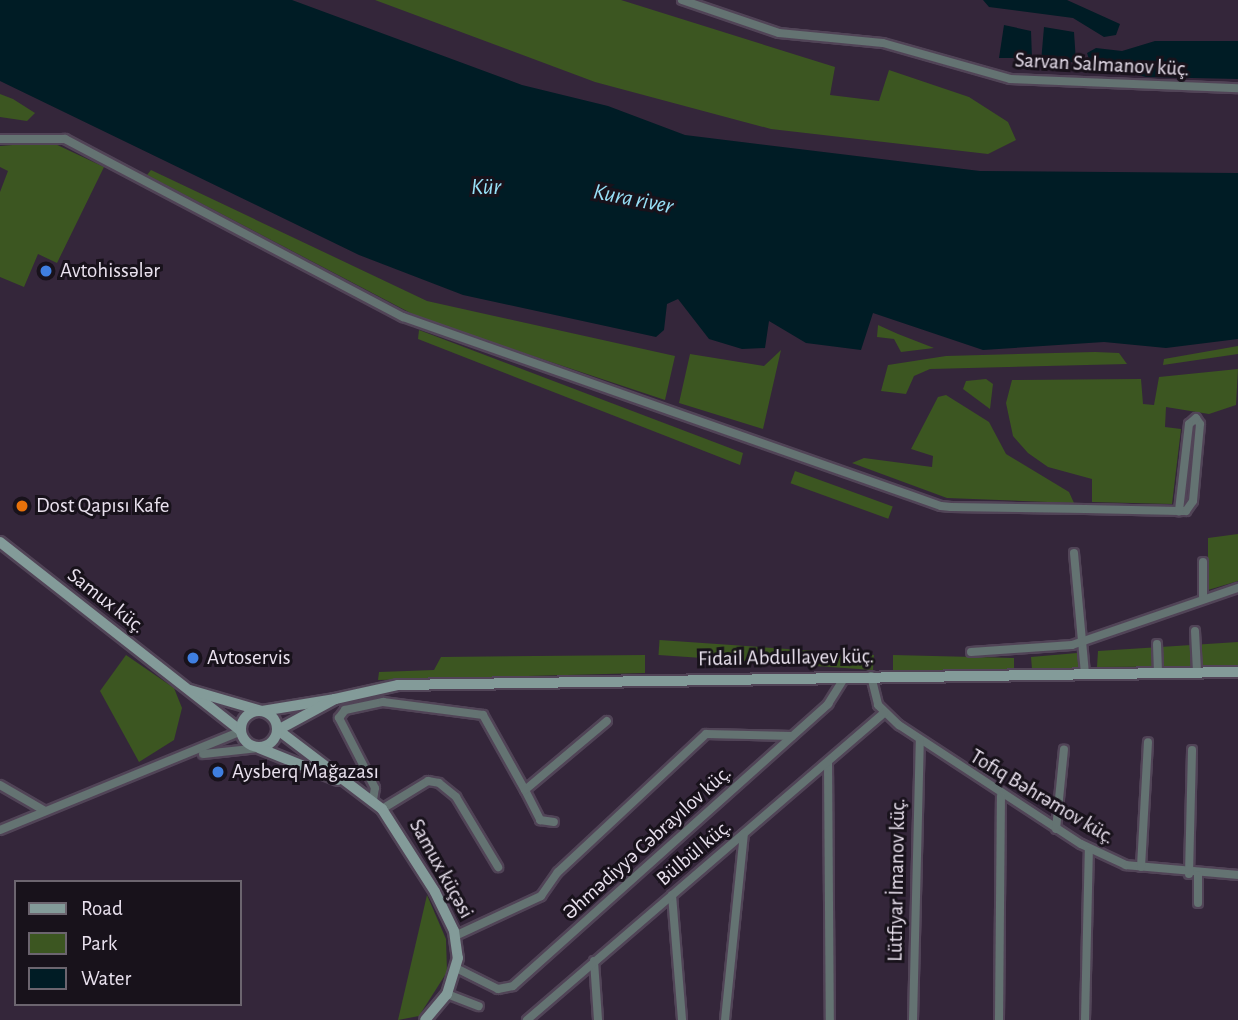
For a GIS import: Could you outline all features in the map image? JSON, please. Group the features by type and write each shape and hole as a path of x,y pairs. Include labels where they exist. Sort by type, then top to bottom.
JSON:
{"street":[{"name":"Sarvan Salmanov küç.","path":"682,0 779,33 883,43 1010,79 1238,88"},
{"path":"0,139 65,139 403,317 923,500 951,507 1179,511 1193,501 1200,424 1196,418 1189,424 1179,511"},
{"name":"Samux küç.","path":"0,542 241,731"},
{"path":"1074,553 1085,673"},
{"path":"1203,562 1203,599"},
{"path":"971,652 1020,653 1082,642 1238,588"},
{"path":"1195,631 1197,672"},
{"path":"1157,644 1158,672"},
{"name":"Fidail Abdullayev küç.","path":"335,699 398,685 1238,672"},
{"path":"871,676 884,713"},
{"name":"Əhmədiyyə Cəbrayılov küç.","path":"456,968 498,989 513,986 828,704 844,678"},
{"path":"190,690 262,711 278,730 354,786"},
{"path":"0,830 190,757 241,731 247,716 335,699"},
{"path":"190,757 270,745 278,730 335,699"},
{"path":"373,800 375,788 339,718 345,710 383,702 483,715 540,820 554,822"},
{"name":"Tofiq Bəhrəmov küç.","path":"884,713 1001,796 1090,849 1141,867 1194,874 1238,875"},
{"name":"Bülbül küç.","path":"527,1020 884,713"},
{"path":"525,790 607,721"},
{"path":"241,731 259,748 354,786"},
{"path":"455,936 541,896 558,872 706,734 792,736"},
{"name":"Lütfiyar İmanov küç.","path":"913,1020 920,740"},
{"path":"1141,867 1148,742"},
{"path":"1056,830 1064,749"},
{"path":"1192,750 1194,874 1198,903"},
{"path":"828,762 830,1020"},
{"path":"382,809 428,781 439,783 456,797 498,867"},
{"path":"0,785 45,811"},
{"name":"Samux küçəsi","path":"354,786 382,809 455,936 456,968 447,994 425,1020"},
{"path":"999,1020 1001,796"},
{"path":"724,1020 744,834"},
{"path":"1085,1020 1090,849"},
{"path":"672,894 682,1020"},
{"path":"594,961 598,1020"},
{"path":"447,994 479,1006"}],"green space":[{"path":"375,0 621,0 835,67 830,95 879,101 889,70 969,97 1008,122 1016,140 988,154 771,129 595,82"},
{"path":"0,94 35,113 27,121 0,117"},
{"path":"51,142 104,167 57,263 38,254 24,287 0,277 0,192 8,171 0,167 0,146"},
{"path":"151,170 427,301 675,356 665,400 422,319 147,175"},
{"path":"878,325 934,348 901,352 894,339 877,337"},
{"path":"419,330 743,453 740,465 418,339"},
{"path":"1238,346 1238,354 1163,365 1164,359"},
{"path":"781,350 763,429 679,403 690,354 764,366"},
{"path":"1119,353 1127,364 930,369 914,376 906,394 881,391 888,365 946,356"},
{"path":"1238,369 1236,405 1209,414 1166,407 1165,427 1181,429 1172,504 1092,502 1092,479 1048,467 1028,453 1013,436 1006,403 1012,380 1141,379 1143,404 1154,405 1159,377"},
{"path":"986,379 993,384 990,409 963,389 966,381"},
{"path":"946,395 989,422 1006,454 1069,492 1074,503 947,498 852,463 864,458 932,467 933,456 911,449 938,397"},
{"path":"795,471 893,507 888,519 791,483"},
{"path":"1238,534 1238,581 1208,590 1208,538"},
{"path":"660,640 874,655 873,670 658,655"},
{"path":"1238,642 1238,666 1097,667 1098,651"},
{"path":"1077,653 1079,668 1032,669 1031,657"},
{"path":"126,655 174,688 182,708 174,740 139,762 100,691"},
{"path":"645,655 645,673 378,680 379,672 434,670 441,657"},
{"path":"893,655 1014,658 1014,670 893,671"},
{"path":"427,895 446,939 447,972 419,1016 398,1020"}],"water":[{"name":"Kür","path":"0,0 292,0 522,85 608,106 685,135 980,171 1238,173 1238,339 1166,348 1104,342 983,350 873,313 861,350 806,343 769,321 765,348 742,349 709,339 678,299 667,304 664,330 656,337 463,295 359,255 0,81"},
{"path":"983,0 1067,0 1120,24 1116,35 1104,37 1073,18 989,7"},
{"path":"1004,25 1031,31 1032,58 999,58"},
{"path":"1044,27 1074,32 1076,62 1041,62"},
{"path":"1155,41 1238,41 1238,79 1146,77 1090,62 1087,53 1096,48 1122,51"}],"place":[{"name":"Avtohissələr","path":"46,271"},
{"name":"Dost Qapısı Kafe","path":"22,506"},
{"name":"Avtoservis","path":"193,658"},
{"name":"Aysberq Mağazası","path":"218,772"}],"water label":[{"name":"Kura river","path":"633,200"}]}
